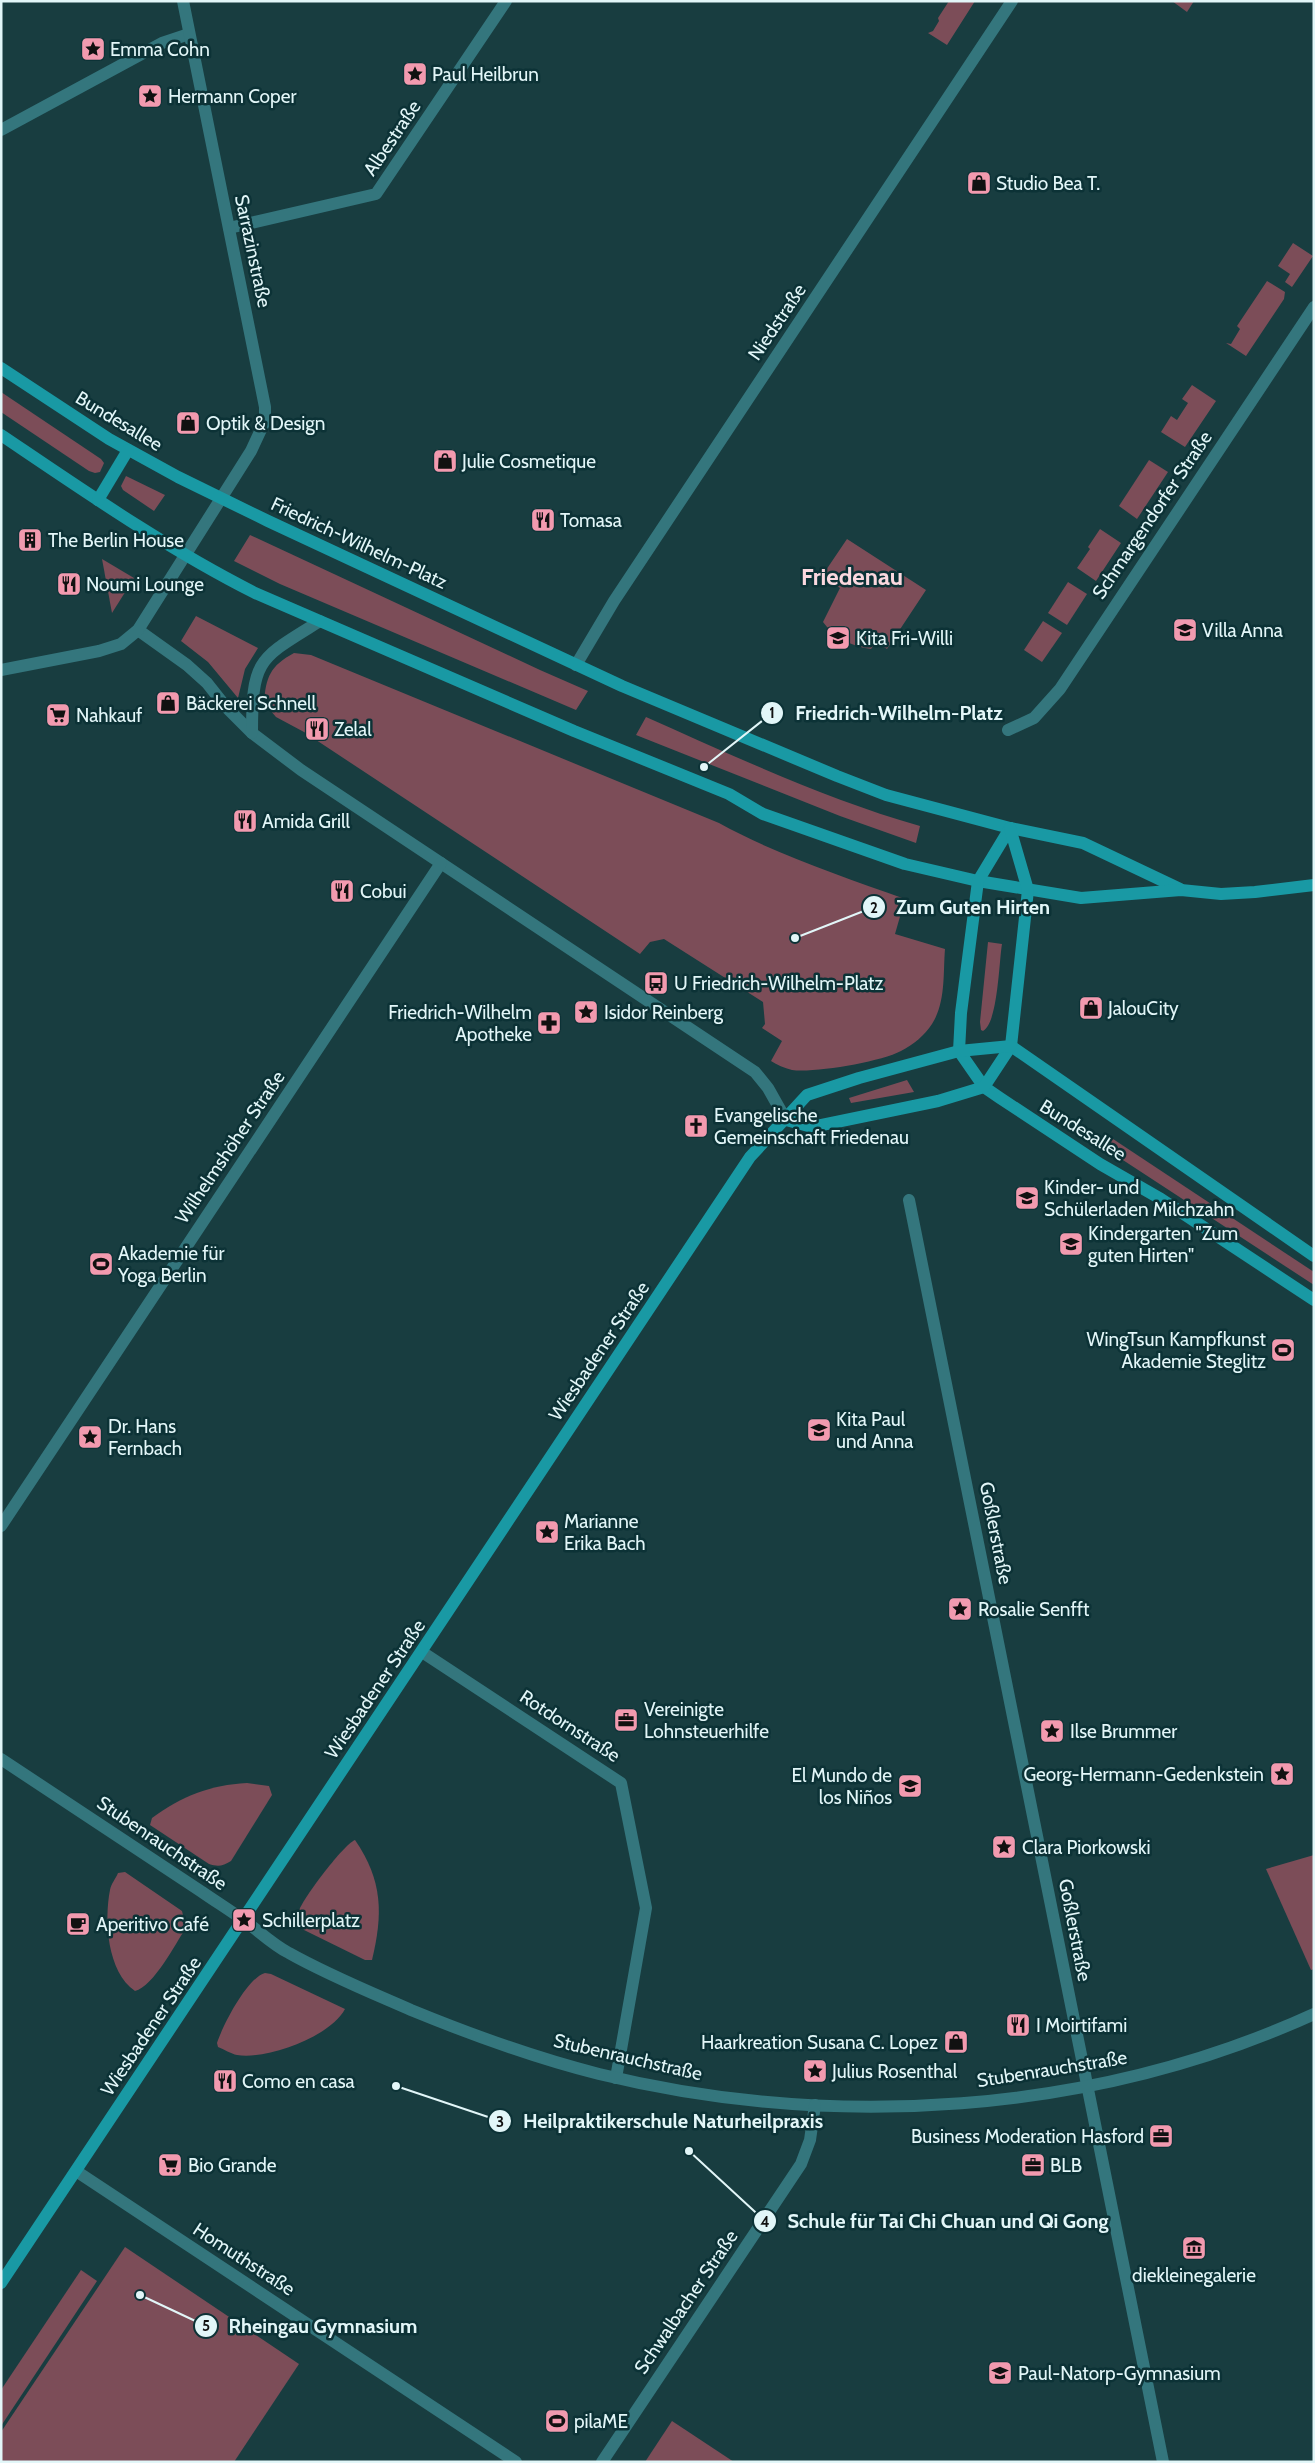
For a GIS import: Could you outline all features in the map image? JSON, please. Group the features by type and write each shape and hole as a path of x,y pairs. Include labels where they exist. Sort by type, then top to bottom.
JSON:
{"street":[{"name":"Sarrazinstraße","path":"183,1 266,407 265,421 251,451 187,555"},
{"name":"Albestraße","path":"229,228 376,194 506,1"},
{"name":"Niedstraße","path":"576,665 614,601 1012,1"},
{"path":"1,130 162,43 190,34"},
{"name":"Schmargendorfer Straße","path":"1008,730 1034,718 1060,689 1314,307"},
{"name":"Bundesallee","path":"1,368 128,450 222,499"},
{"path":"1,435 98,500 187,555 255,593 574,731 729,794 763,814 905,864 978,881 1081,898 1180,890 1230,894 1282,890 1314,884"},
{"path":"98,500 128,450"},
{"name":"Friedrich-Wilhelm-Platz","path":"222,499 576,665 845,780 925,806 1010,828 1083,843 1180,890"},
{"path":"1,670 99,651 121,644 138,630 187,555"},
{"path":"252,733 252,691 257,671 278,646 320,621"},
{"path":"138,630 207,683 226,707 252,733 301,770 755,1072 768,1088 786,1120 812,1127 938,1101 984,1087 1011,1046 1028,890 1010,828"},
{"path":"984,1087 959,1051 961,1013 978,881 1010,828"},
{"name":"Wilhelmshöher Straße","path":"1,1526 441,863"},
{"path":"786,1120 807,1095 859,1078 959,1051 1011,1046"},
{"name":"Bundesallee","path":"1011,1046 1314,1256"},
{"name":"Bundesallee","path":"984,1087 1100,1164 1162,1199 1314,1300"},
{"name":"Wiesbadener Straße","path":"1,2283 750,1157 764,1139 786,1120"},
{"name":"Goßlerstraße","path":"909,1200 1163,2462"},
{"name":"Rotdornstraße","path":"422,1652 621,1783 646,1908 616,2078"},
{"name":"Stubenrauchstraße","path":"1,1759 243,1920 286,1952 377,1995 510,2048 616,2078 662,2088 729,2098 815,2106 875,2106 985,2101 1087,2085 1202,2057 1278,2030 1314,2014"},
{"name":"Schwalbacher Straße","path":"602,2462 801,2164 810,2140 815,2106"},
{"name":"Homuthstraße","path":"76,2170 516,2462"}],"shaded area":[{"path":"949,1 975,1 947,45 928,33 933,31 939,21 938,18"},
{"path":"1172,1 1194,1 1187,12"},
{"path":"1293,243 1313,256 1292,287 1285,282 1290,274 1278,266"},
{"path":"1267,281 1285,292 1284,299 1246,356 1226,343 1231,344 1240,329 1237,326"},
{"path":"1192,385 1216,401 1185,447 1161,432 1171,416 1177,420 1188,403 1182,399"},
{"path":"1,392 101,459 104,463 100,472 89,471 1,412"},
{"path":"1149,460 1168,472 1137,519 1119,506"},
{"path":"126,476 165,495 154,511 123,490 121,486"},
{"path":"1100,529 1121,543 1096,581 1077,568 1090,549 1088,547"},
{"path":"250,535 588,691 576,710 280,584 234,561"},
{"path":"847,539 926,590 887,649 876,642 871,649 856,646 838,637 823,622 840,588 822,576"},
{"path":"102,559 134,578 112,613"},
{"path":"1068,582 1087,594 1067,625 1048,613"},
{"path":"196,616 258,648 245,669 238,698 208,662 181,641"},
{"path":"1043,621 1062,633 1042,662 1024,650"},
{"path":"294,653 311,655 719,823 787,855 905,899 895,934 945,949 942,997 940,1007 932,1024 910,1046 891,1055 863,1063 816,1070 792,1070 771,1061 782,1041 762,1028 765,1024 763,1002 664,939 650,942 640,954 304,732 276,717 264,703 266,686 274,668"},
{"path":"646,717 816,790 920,826 916,843 840,816 636,735"},
{"path":"988,942 1002,944 995,1004 988,1026 983,1031 981,1030 980,1022"},
{"path":"907,1080 914,1092 851,1103 849,1098"},
{"path":"1105,1137 1110,1137 1314,1272 1314,1285 1103,1147 1102,1141"},
{"path":"247,1783 269,1786 272,1795 231,1861 225,1864 218,1866 209,1864 150,1825 152,1818 185,1798 221,1786"},
{"path":"355,1840 371,1870 378,1898 378,1928 372,1960 365,1960 304,1930 299,1917 300,1908 317,1882 342,1851"},
{"path":"1314,1855 1314,1969 1311,1970 1266,1869"},
{"path":"125,1872 182,1911 186,1928 157,1973 142,1988 135,1991 118,1971 113,1959 108,1930 108,1902 111,1888 118,1873"},
{"path":"265,1973 271,1974 345,2009 326,2029 297,2044 280,2050 250,2056 232,2054 218,2047 217,2043 220,2035 236,2003 251,1984"},
{"path":"125,2247 299,2364 234,2462 1,2462 1,2432"},
{"path":"81,2270 97,2281 1,2426 1,2390"},
{"path":"672,2421 734,2462 645,2462"}],"place":[{"name":"Emma Cohn","path":"93,49"},
{"name":"Paul Heilbrun","path":"415,74"},
{"name":"Hermann Coper","path":"150,96"},
{"name":"Studio Bea T.","path":"979,183"},
{"name":"Optik & Design","path":"188,423"},
{"name":"Julie Cosmetique","path":"445,461"},
{"name":"Tomasa","path":"543,520"},
{"name":"The Berlin House","path":"30,540"},
{"name":"Noumi Lounge","path":"69,584"},
{"name":"Villa Anna","path":"1185,630"},
{"name":"Kita Fri-Willi","path":"838,638"},
{"name":"Bäckerei Schnell","path":"168,703"},
{"name":"Nahkauf","path":"58,715"},
{"name":"Zelal","path":"317,729"},
{"name":"Friedrich-Wilhelm-Platz","path":"704,767"},
{"name":"Amida Grill","path":"245,821"},
{"name":"Cobui","path":"342,891"},
{"name":"Zum Guten Hirten","path":"795,938"},
{"name":"U Friedrich-Wilhelm-Platz","path":"656,983"},
{"name":"JalouCity","path":"1091,1008"},
{"name":"Isidor Reinberg","path":"586,1012"},
{"name":"Friedrich-Wilhelm Apotheke","path":"549,1023"},
{"name":"Evangelische Gemeinschaft Friedenau","path":"696,1126"},
{"name":"Kinder- und Schülerladen Milchzahn","path":"1027,1198"},
{"name":"Kindergarten \"Zum guten Hirten\"","path":"1071,1244"},
{"name":"Akademie für Yoga Berlin","path":"101,1264"},
{"name":"WingTsun Kampfkunst Akademie Steglitz","path":"1283,1350"},
{"name":"Kita Paul und Anna","path":"819,1430"},
{"name":"Dr. Hans Fernbach","path":"90,1437"},
{"name":"Marianne Erika Bach","path":"547,1532"},
{"name":"Rosalie Senfft","path":"960,1609"},
{"name":"Vereinigte Lohnsteuerhilfe","path":"626,1720"},
{"name":"Ilse Brummer","path":"1052,1731"},
{"name":"Georg-Hermann-Gedenkstein","path":"1282,1774"},
{"name":"El Mundo de los Niños","path":"910,1786"},
{"name":"Clara Piorkowski","path":"1004,1847"},
{"name":"Schillerplatz","path":"244,1920"},
{"name":"Aperitivo Café","path":"78,1924"},
{"name":"I Moirtifami","path":"1018,2025"},
{"name":"Haarkreation Susana C. Lopez","path":"956,2042"},
{"name":"Julius Rosenthal","path":"815,2071"},
{"name":"Como en casa","path":"225,2081"},
{"name":"Heilpraktikerschule Naturheilpraxis","path":"396,2086"},
{"name":"Business Moderation Hasford","path":"1161,2136"},
{"name":"Schule für Tai Chi Chuan und Qi Gong","path":"689,2151"},
{"name":"Bio Grande","path":"170,2165"},
{"name":"BLB","path":"1033,2165"},
{"name":"diekleinegalerie","path":"1194,2248"},
{"name":"Rheingau Gymnasium","path":"140,2295"},
{"name":"Paul-Natorp-Gymnasium","path":"1000,2373"},
{"name":"pilaME","path":"557,2421"}],"district":[{"name":"Friedenau","path":"852,576"}]}
